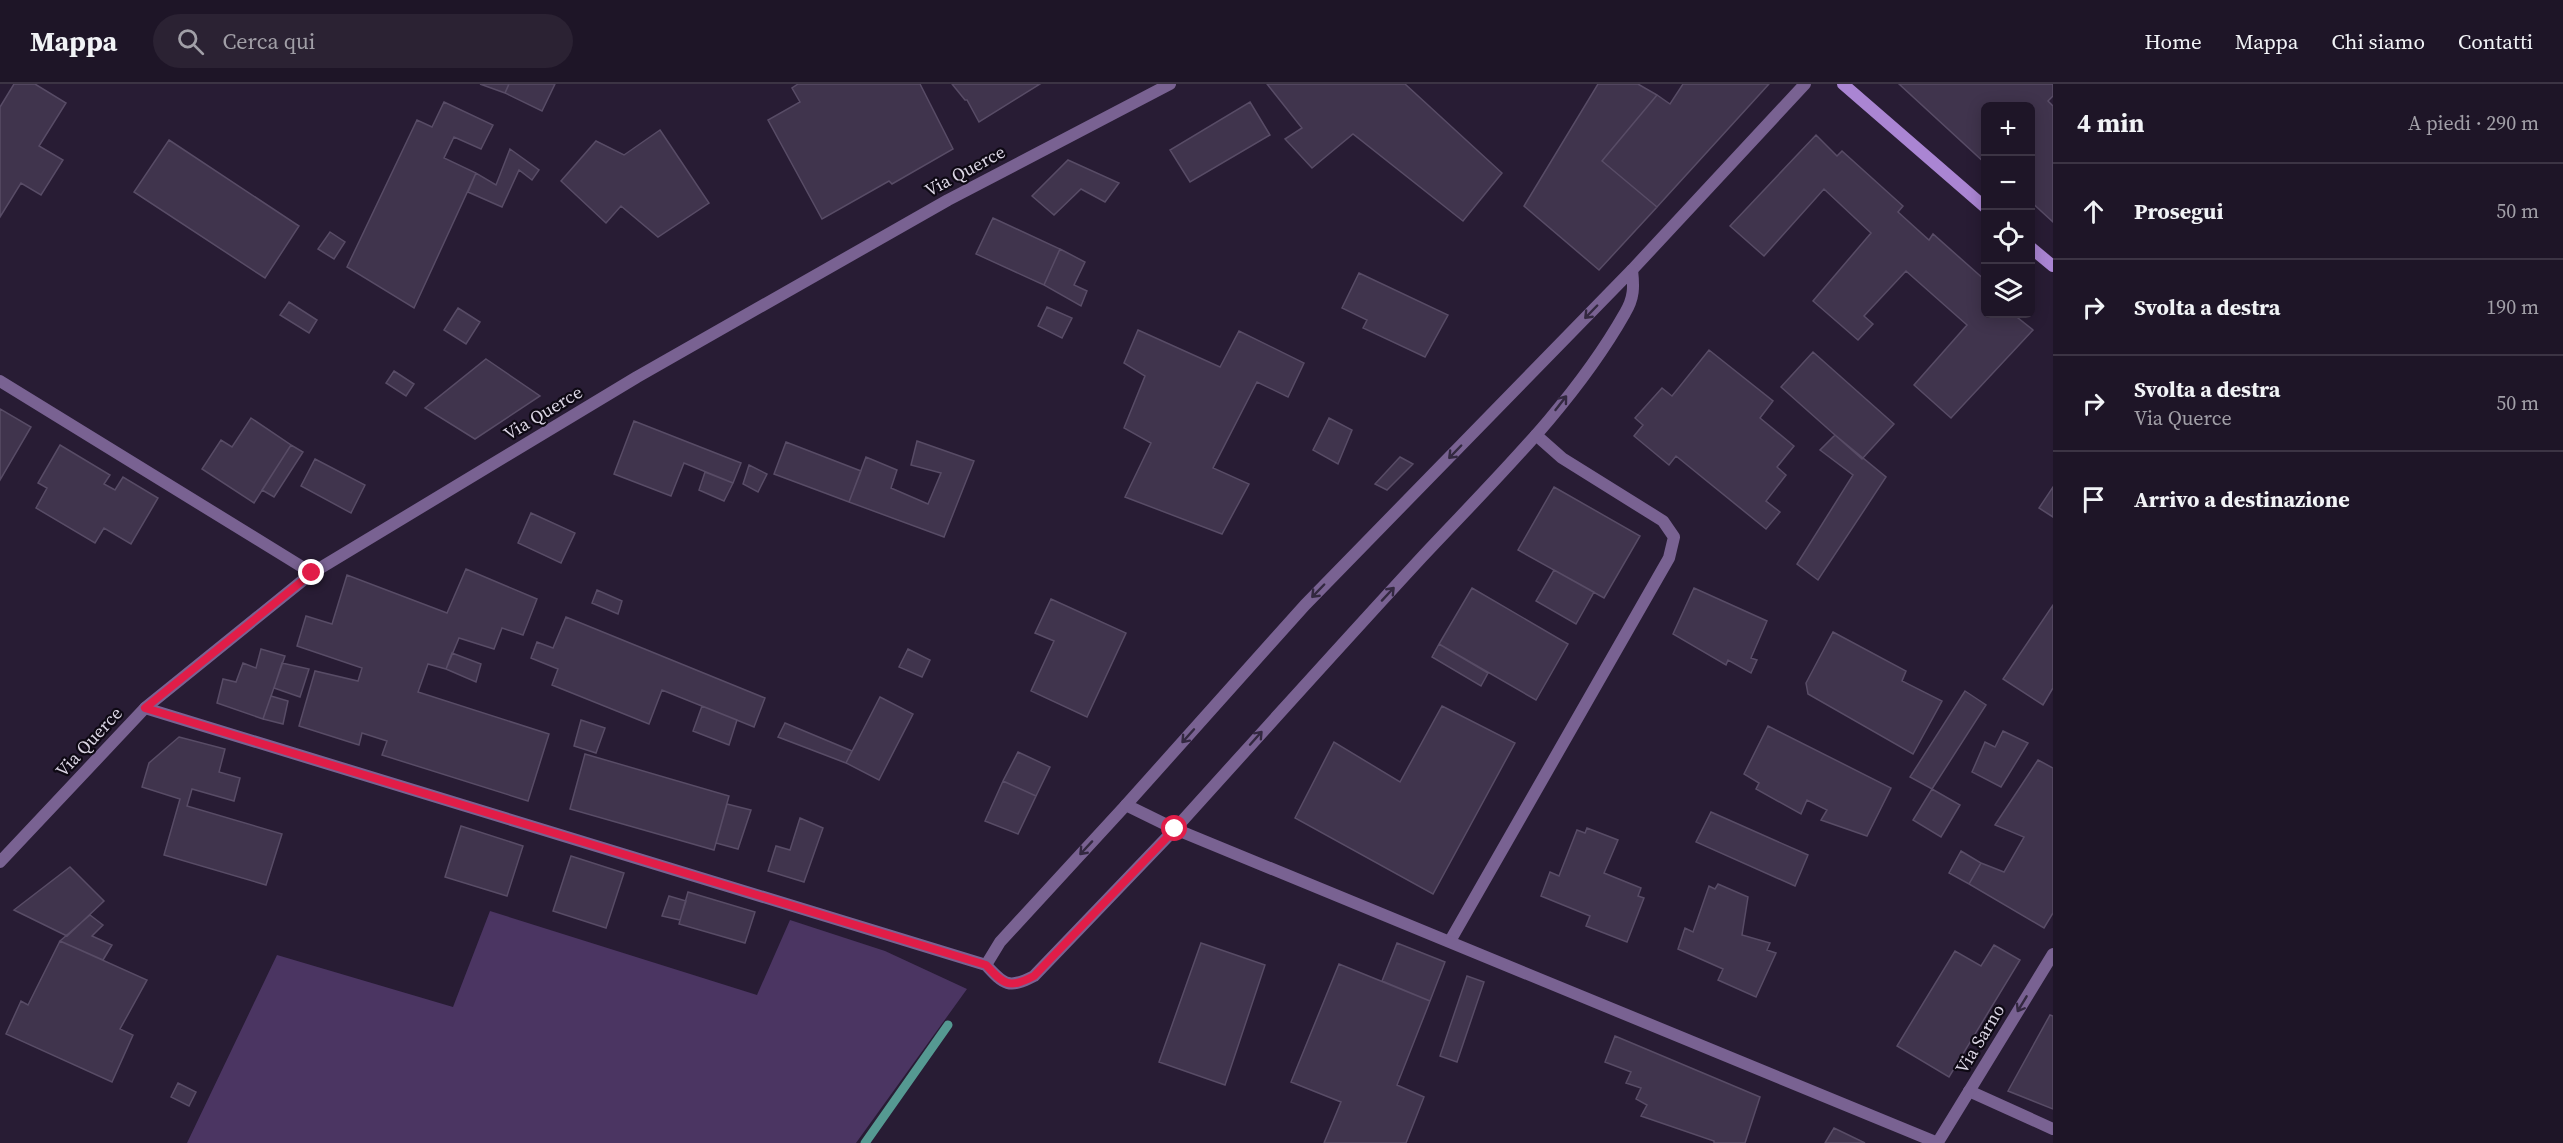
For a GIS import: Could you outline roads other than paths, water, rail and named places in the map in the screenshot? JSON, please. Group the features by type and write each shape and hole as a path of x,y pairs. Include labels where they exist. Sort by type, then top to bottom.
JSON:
{"main road":[{"path":"1844,84 1981,204"},
{"path":"2035,250 2053,266"}],"street":[{"name":"Via Querce","path":"0,862 145,708 312,573 657,365 948,200 1170,84"},
{"path":"986,965 1000,942 1305,604 1632,270 1805,84"},
{"path":"145,708 986,965 1002,982 1018,985 1034,976 1175,829 1345,640 1536,435 1584,373 1626,313 1635,292 1632,270"},
{"path":"0,381 312,573"},
{"path":"1450,941 1669,558 1674,537 1663,521 1562,458 1536,435"},
{"path":"1125,805 1175,829 1938,1143"},
{"name":"Via Sarno","path":"1938,1143 2053,954"},
{"path":"1969,1091 2053,1129"}],"waterway":[{"path":"865,1143 948,1025"}]}
